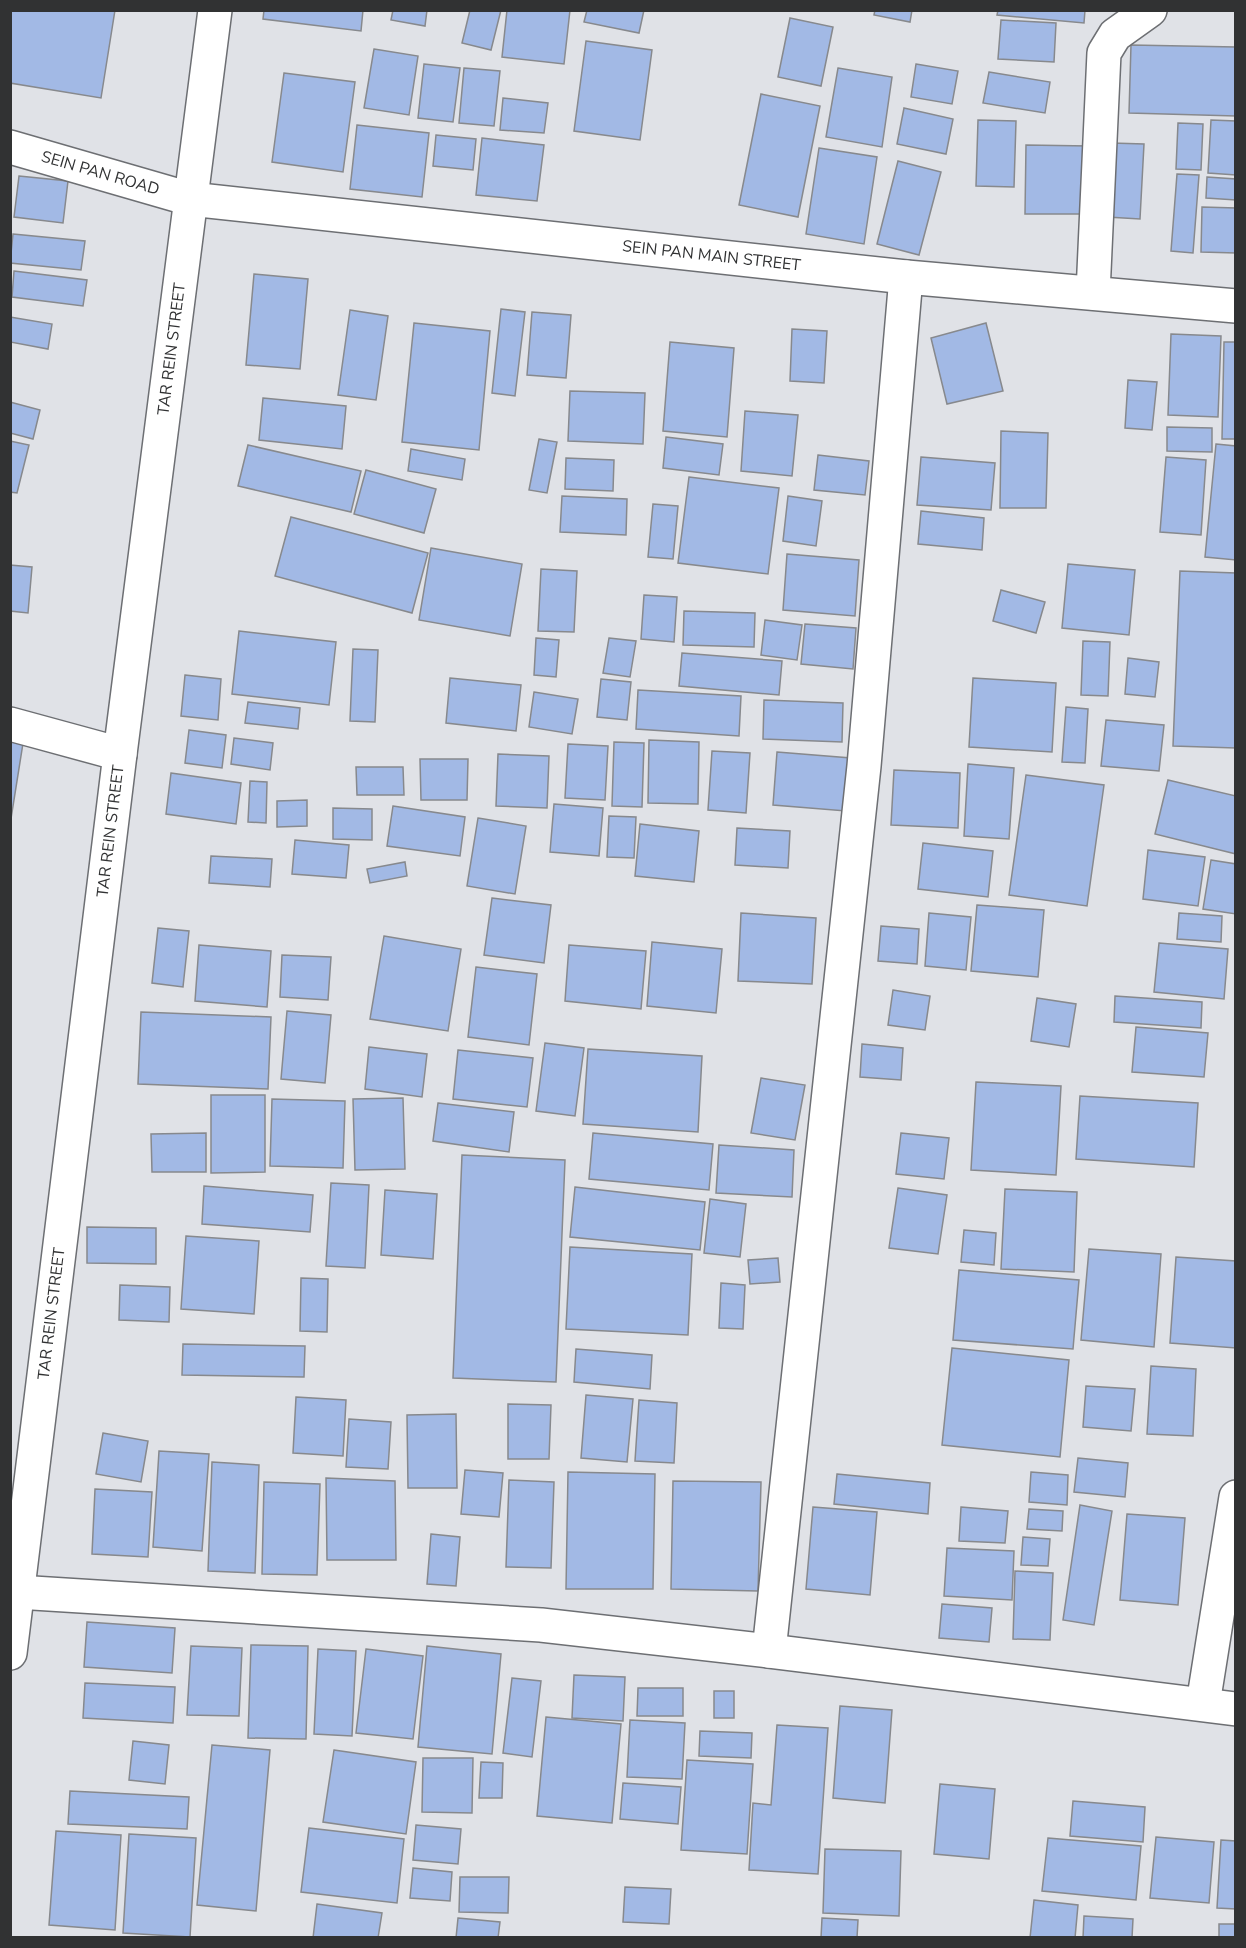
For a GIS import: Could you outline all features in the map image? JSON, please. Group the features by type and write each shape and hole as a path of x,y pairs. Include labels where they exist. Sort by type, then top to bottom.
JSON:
{"street":[{"name":"TAR REIN STREET","path":"10,1653 214,10"},
{"path":"1093,293 1104,53 1115,36 1150,10"},
{"name":"SEIN PAN ROAD","path":"10,147 190,199"},
{"name":"SEIN PAN MAIN STREET","path":"190,199 906,277 1236,306"},
{"path":"769,1651 864,766 906,277"},
{"path":"10,724 120,754"},
{"path":"1203,1704 1236,1497"},
{"path":"17,1592 541,1625 1236,1709"}],"building":[{"path":"10,10 115,10 101,98 10,83"},
{"path":"264,10 363,10 361,31 263,19"},
{"path":"393,10 427,10 425,26 391,20"},
{"path":"470,10 501,10 491,50 462,43"},
{"path":"507,10 570,10 564,64 502,57"},
{"path":"587,10 644,10 639,33 584,22"},
{"path":"875,10 912,10 910,22 874,15"},
{"path":"998,10 1085,10 1084,23 997,15"},
{"path":"790,18 833,27 821,86 778,77"},
{"path":"1001,20 1056,23 1054,62 998,59"},
{"path":"586,41 652,50 640,140 574,131"},
{"path":"1131,45 1236,47 1236,116 1129,113"},
{"path":"374,49 418,56 409,115 364,108"},
{"path":"424,64 460,68 453,122 418,118"},
{"path":"916,64 958,71 952,104 911,97"},
{"path":"464,68 500,71 494,126 459,123"},
{"path":"838,68 892,77 882,147 826,137"},
{"path":"989,72 1050,82 1045,113 983,103"},
{"path":"284,73 355,82 343,172 272,162"},
{"path":"761,94 820,106 798,217 739,205"},
{"path":"503,98 548,103 544,133 500,130"},
{"path":"904,108 953,119 946,154 897,144"},
{"path":"978,120 1016,121 1014,187 976,186"},
{"path":"1211,120 1236,121 1236,175 1208,173"},
{"path":"1178,123 1203,124 1201,170 1176,169"},
{"path":"357,125 429,133 422,197 350,189"},
{"path":"436,135 476,139 473,170 433,166"},
{"path":"482,138 544,145 537,201 476,195"},
{"path":"1111,143 1144,144 1140,219 1107,217"},
{"path":"1026,145 1089,146 1088,214 1025,214"},
{"path":"819,148 877,157 864,244 806,234"},
{"path":"898,161 941,172 919,255 877,244"},
{"path":"1177,174 1199,175 1193,253 1171,251"},
{"path":"19,176 68,181 63,223 14,217"},
{"path":"1207,177 1236,179 1236,200 1206,198"},
{"path":"1202,207 1236,208 1236,253 1201,252"},
{"path":"13,234 85,241 81,270 10,263"},
{"path":"14,271 87,280 83,306 12,297"},
{"path":"254,274 308,279 300,369 246,365"},
{"path":"501,309 525,312 515,396 492,393"},
{"path":"350,310 388,316 376,400 338,395"},
{"path":"532,312 571,315 566,378 527,375"},
{"path":"10,317 52,324 48,349 10,342"},
{"path":"414,323 490,331 479,450 402,442"},
{"path":"986,323 1003,391 947,404 931,338"},
{"path":"792,329 827,331 824,383 790,381"},
{"path":"1171,334 1221,336 1218,417 1168,415"},
{"path":"670,342 734,348 727,437 663,431"},
{"path":"1224,342 1236,342 1236,439 1222,439"},
{"path":"1128,380 1157,382 1152,430 1125,428"},
{"path":"570,391 645,393 643,444 568,441"},
{"path":"263,398 346,406 342,449 259,440"},
{"path":"10,402 40,410 33,439 10,433"},
{"path":"745,411 798,415 792,476 741,471"},
{"path":"1167,427 1212,428 1212,452 1167,451"},
{"path":"1001,431 1048,433 1046,508 1000,508"},
{"path":"666,437 723,444 719,475 663,468"},
{"path":"539,439 557,442 547,493 529,490"},
{"path":"10,441 29,445 17,493 10,492"},
{"path":"1216,444 1236,446 1236,560 1205,557"},
{"path":"248,445 361,471 351,512 238,486"},
{"path":"411,449 465,459 462,480 408,471"},
{"path":"818,455 869,461 865,495 814,490"},
{"path":"921,457 995,463 991,510 917,505"},
{"path":"1166,457 1206,460 1201,535 1160,532"},
{"path":"566,458 614,460 613,491 565,489"},
{"path":"366,470 436,489 424,533 354,514"},
{"path":"689,477 779,488 768,574 678,563"},
{"path":"562,496 627,499 626,535 560,532"},
{"path":"788,496 822,501 816,546 783,541"},
{"path":"653,504 678,506 673,559 648,557"},
{"path":"921,511 984,518 982,550 918,544"},
{"path":"291,517 428,553 412,613 275,576"},
{"path":"431,548 522,564 510,636 419,620"},
{"path":"787,554 859,560 855,616 783,610"},
{"path":"1068,564 1135,570 1129,635 1062,628"},
{"path":"10,565 32,567 28,613 10,611"},
{"path":"541,569 577,571 574,632 538,631"},
{"path":"1180,571 1236,573 1236,748 1173,746"},
{"path":"1001,590 1045,602 1036,633 993,621"},
{"path":"644,595 677,597 674,642 641,639"},
{"path":"684,611 755,613 754,647 683,645"},
{"path":"765,620 802,625 797,660 761,655"},
{"path":"805,624 856,628 853,669 801,664"},
{"path":"239,631 336,642 329,705 232,694"},
{"path":"536,638 559,640 556,677 534,675"},
{"path":"609,638 636,641 630,677 603,673"},
{"path":"1083,641 1110,642 1108,696 1081,695"},
{"path":"353,649 378,650 375,722 350,721"},
{"path":"682,653 782,661 779,695 679,686"},
{"path":"1128,658 1159,662 1155,697 1125,694"},
{"path":"185,675 221,679 218,720 181,716"},
{"path":"450,678 521,685 516,731 446,723"},
{"path":"973,678 1056,683 1052,752 969,747"},
{"path":"601,679 631,682 627,720 597,717"},
{"path":"638,690 741,696 739,736 636,729"},
{"path":"534,692 578,699 572,734 529,727"},
{"path":"764,700 843,703 842,742 763,739"},
{"path":"248,702 300,708 298,729 245,723"},
{"path":"1066,707 1088,709 1085,763 1062,762"},
{"path":"1106,720 1164,725 1159,771 1101,766"},
{"path":"189,730 226,735 222,768 185,763"},
{"path":"10,735 24,737 10,825"},
{"path":"234,738 273,743 270,770 231,764"},
{"path":"649,740 699,742 698,804 648,803"},
{"path":"614,742 644,743 642,807 612,806"},
{"path":"568,744 608,746 605,800 565,798"},
{"path":"712,751 750,753 746,813 708,810"},
{"path":"777,752 851,758 846,811 773,805"},
{"path":"498,754 549,756 547,808 496,806"},
{"path":"420,759 468,759 467,800 421,800"},
{"path":"968,764 1014,768 1009,839 964,836"},
{"path":"356,767 403,767 404,795 357,795"},
{"path":"894,770 960,773 958,828 891,825"},
{"path":"171,773 241,783 236,824 166,814"},
{"path":"1026,775 1104,785 1087,906 1009,895"},
{"path":"1168,780 1236,796 1236,854 1155,834"},
{"path":"250,781 267,782 266,823 248,822"},
{"path":"307,800 307,826 277,827 277,801"},
{"path":"554,804 603,808 599,856 550,852"},
{"path":"393,806 465,817 460,856 387,846"},
{"path":"333,808 372,809 372,840 333,839"},
{"path":"609,816 636,817 634,858 607,857"},
{"path":"478,818 526,826 515,894 467,886"},
{"path":"640,824 699,831 694,882 635,876"},
{"path":"737,828 790,831 788,868 735,865"},
{"path":"295,840 349,845 346,878 292,874"},
{"path":"923,843 993,851 988,897 918,889"},
{"path":"1148,850 1205,857 1198,906 1143,899"},
{"path":"211,856 272,859 270,887 209,883"},
{"path":"1211,860 1236,864 1236,914 1203,909"},
{"path":"405,862 407,876 370,883 367,869"},
{"path":"492,898 551,905 544,963 484,955"},
{"path":"977,905 1044,910 1038,977 971,971"},
{"path":"741,913 816,918 812,984 738,981"},
{"path":"929,913 971,917 966,970 925,966"},
{"path":"1179,913 1222,916 1221,942 1177,939"},
{"path":"881,926 919,929 917,964 878,961"},
{"path":"158,928 189,931 183,987 152,983"},
{"path":"384,936 461,949 448,1031 370,1019"},
{"path":"652,942 722,949 716,1013 647,1006"},
{"path":"1159,943 1228,949 1224,999 1154,992"},
{"path":"199,945 271,951 267,1007 195,1001"},
{"path":"569,945 646,951 641,1009 565,1001"},
{"path":"282,955 331,957 328,1000 280,997"},
{"path":"476,967 537,974 529,1045 468,1037"},
{"path":"893,990 930,996 925,1030 888,1025"},
{"path":"1115,996 1202,1002 1201,1028 1114,1022"},
{"path":"1037,998 1076,1004 1069,1047 1031,1041"},
{"path":"287,1011 331,1015 325,1083 281,1079"},
{"path":"141,1012 271,1017 268,1089 138,1084"},
{"path":"1136,1027 1208,1033 1204,1077 1132,1072"},
{"path":"545,1043 584,1048 575,1116 536,1111"},
{"path":"862,1044 903,1048 901,1080 860,1077"},
{"path":"369,1047 427,1054 422,1097 365,1089"},
{"path":"588,1049 702,1056 698,1132 583,1124"},
{"path":"458,1050 533,1058 527,1107 453,1099"},
{"path":"761,1078 805,1085 795,1140 751,1133"},
{"path":"976,1082 1061,1086 1056,1175 971,1170"},
{"path":"211,1095 265,1095 265,1172 211,1173"},
{"path":"1080,1096 1198,1103 1194,1167 1076,1159"},
{"path":"403,1098 405,1169 355,1170 353,1099"},
{"path":"272,1099 345,1101 343,1168 270,1166"},
{"path":"438,1103 514,1112 509,1152 433,1141"},
{"path":"206,1133 206,1172 152,1172 151,1134"},
{"path":"593,1133 713,1144 709,1190 589,1179"},
{"path":"901,1133 949,1138 944,1179 896,1174"},
{"path":"719,1145 794,1150 792,1197 716,1193"},
{"path":"462,1155 565,1160 556,1382 453,1378"},
{"path":"331,1183 369,1185 365,1268 326,1266"},
{"path":"204,1186 313,1195 310,1232 202,1224"},
{"path":"575,1187 705,1202 700,1250 570,1237"},
{"path":"898,1188 947,1195 938,1254 889,1248"},
{"path":"1005,1189 1077,1192 1074,1272 1001,1269"},
{"path":"385,1190 437,1194 433,1259 381,1255"},
{"path":"710,1199 746,1204 740,1257 704,1253"},
{"path":"87,1227 156,1228 156,1264 87,1263"},
{"path":"964,1230 996,1233 994,1265 961,1262"},
{"path":"186,1236 259,1241 254,1314 181,1309"},
{"path":"570,1247 692,1254 688,1335 566,1329"},
{"path":"1089,1249 1161,1254 1154,1347 1081,1340"},
{"path":"1176,1257 1236,1261 1236,1348 1170,1343"},
{"path":"778,1258 780,1282 750,1284 748,1260"},
{"path":"959,1270 1079,1280 1073,1349 953,1340"},
{"path":"301,1278 328,1279 327,1332 300,1331"},
{"path":"721,1283 745,1285 743,1329 719,1328"},
{"path":"120,1285 170,1287 169,1322 119,1320"},
{"path":"183,1344 305,1346 304,1377 182,1375"},
{"path":"952,1348 1069,1360 1060,1457 942,1445"},
{"path":"576,1349 652,1355 650,1389 574,1382"},
{"path":"1151,1366 1196,1369 1193,1436 1147,1434"},
{"path":"1086,1386 1135,1389 1131,1431 1083,1427"},
{"path":"586,1395 633,1399 627,1462 581,1458"},
{"path":"296,1397 346,1400 343,1456 293,1453"},
{"path":"639,1400 677,1403 674,1463 635,1461"},
{"path":"508,1404 551,1405 549,1459 508,1459"},
{"path":"456,1414 457,1488 408,1488 407,1415"},
{"path":"349,1419 391,1422 388,1469 346,1467"},
{"path":"103,1433 148,1441 141,1482 96,1474"},
{"path":"159,1451 209,1454 202,1551 153,1547"},
{"path":"1078,1458 1128,1463 1125,1497 1074,1492"},
{"path":"212,1462 259,1465 255,1573 208,1571"},
{"path":"465,1470 503,1473 499,1517 461,1514"},
{"path":"568,1472 655,1474 653,1589 566,1589"},
{"path":"1031,1472 1068,1475 1067,1505 1029,1502"},
{"path":"837,1474 930,1483 928,1514 834,1504"},
{"path":"326,1478 395,1481 396,1560 327,1560"},
{"path":"509,1480 554,1482 551,1568 506,1567"},
{"path":"673,1481 761,1482 758,1591 671,1589"},
{"path":"264,1482 320,1484 317,1575 262,1574"},
{"path":"95,1489 152,1492 148,1557 92,1554"},
{"path":"1080,1505 1112,1511 1094,1625 1063,1620"},
{"path":"813,1507 877,1512 870,1595 806,1589"},
{"path":"961,1507 1008,1511 1005,1543 959,1541"},
{"path":"1029,1509 1063,1511 1062,1531 1027,1529"},
{"path":"1127,1514 1185,1518 1178,1605 1120,1600"},
{"path":"431,1534 460,1537 456,1586 427,1584"},
{"path":"1023,1537 1050,1539 1048,1566 1021,1565"},
{"path":"947,1548 1014,1551 1012,1600 944,1596"},
{"path":"1015,1571 1053,1573 1050,1640 1013,1639"},
{"path":"942,1604 992,1608 989,1642 939,1638"},
{"path":"87,1622 175,1628 172,1673 84,1667"},
{"path":"251,1645 308,1646 306,1739 248,1738"},
{"path":"191,1646 242,1648 239,1716 187,1715"},
{"path":"427,1646 501,1654 492,1754 418,1747"},
{"path":"318,1649 356,1651 352,1736 314,1734"},
{"path":"366,1649 423,1656 413,1739 356,1733"},
{"path":"574,1675 625,1677 623,1721 572,1718"},
{"path":"512,1678 541,1681 532,1757 503,1753"},
{"path":"85,1683 175,1687 173,1723 83,1718"},
{"path":"638,1688 683,1688 683,1716 637,1716"},
{"path":"714,1691 734,1691 734,1718 714,1718"},
{"path":"840,1706 892,1710 885,1803 833,1798"},
{"path":"546,1717 621,1724 612,1823 537,1816"},
{"path":"630,1720 685,1723 682,1779 627,1777"},
{"path":"777,1725 828,1728 818,1874 749,1870 753,1803 771,1805"},
{"path":"700,1731 752,1733 751,1758 699,1756"},
{"path":"133,1741 169,1745 165,1784 129,1780"},
{"path":"212,1745 270,1750 256,1911 197,1905"},
{"path":"334,1750 416,1762 406,1834 323,1822"},
{"path":"423,1758 473,1758 472,1813 422,1812"},
{"path":"687,1760 753,1764 747,1854 681,1850"},
{"path":"481,1762 503,1763 502,1798 479,1798"},
{"path":"623,1783 681,1787 678,1824 620,1819"},
{"path":"940,1784 995,1789 989,1859 934,1854"},
{"path":"70,1791 189,1797 187,1829 68,1824"},
{"path":"1073,1801 1145,1807 1143,1842 1070,1836"},
{"path":"416,1825 461,1829 458,1864 413,1860"},
{"path":"309,1828 404,1839 397,1903 301,1892"},
{"path":"56,1831 121,1835 115,1930 49,1925"},
{"path":"129,1834 196,1838 190,1937 123,1933"},
{"path":"1156,1837 1214,1842 1209,1903 1150,1898"},
{"path":"1048,1838 1141,1846 1136,1900 1042,1891"},
{"path":"1221,1840 1236,1841 1236,1909 1217,1908"},
{"path":"825,1849 901,1851 899,1916 823,1913"},
{"path":"413,1868 452,1872 450,1901 410,1898"},
{"path":"460,1877 509,1877 508,1913 459,1912"},
{"path":"625,1887 671,1889 669,1924 623,1922"},
{"path":"1034,1900 1078,1905 1075,1938 1030,1938"},
{"path":"317,1904 382,1913 378,1938 313,1938"},
{"path":"1084,1916 1133,1919 1132,1938 1083,1938"},
{"path":"458,1918 500,1922 498,1938 456,1938"},
{"path":"822,1918 858,1920 857,1938 821,1938"},
{"path":"1219,1924 1236,1924 1236,1938 1219,1938"}]}
